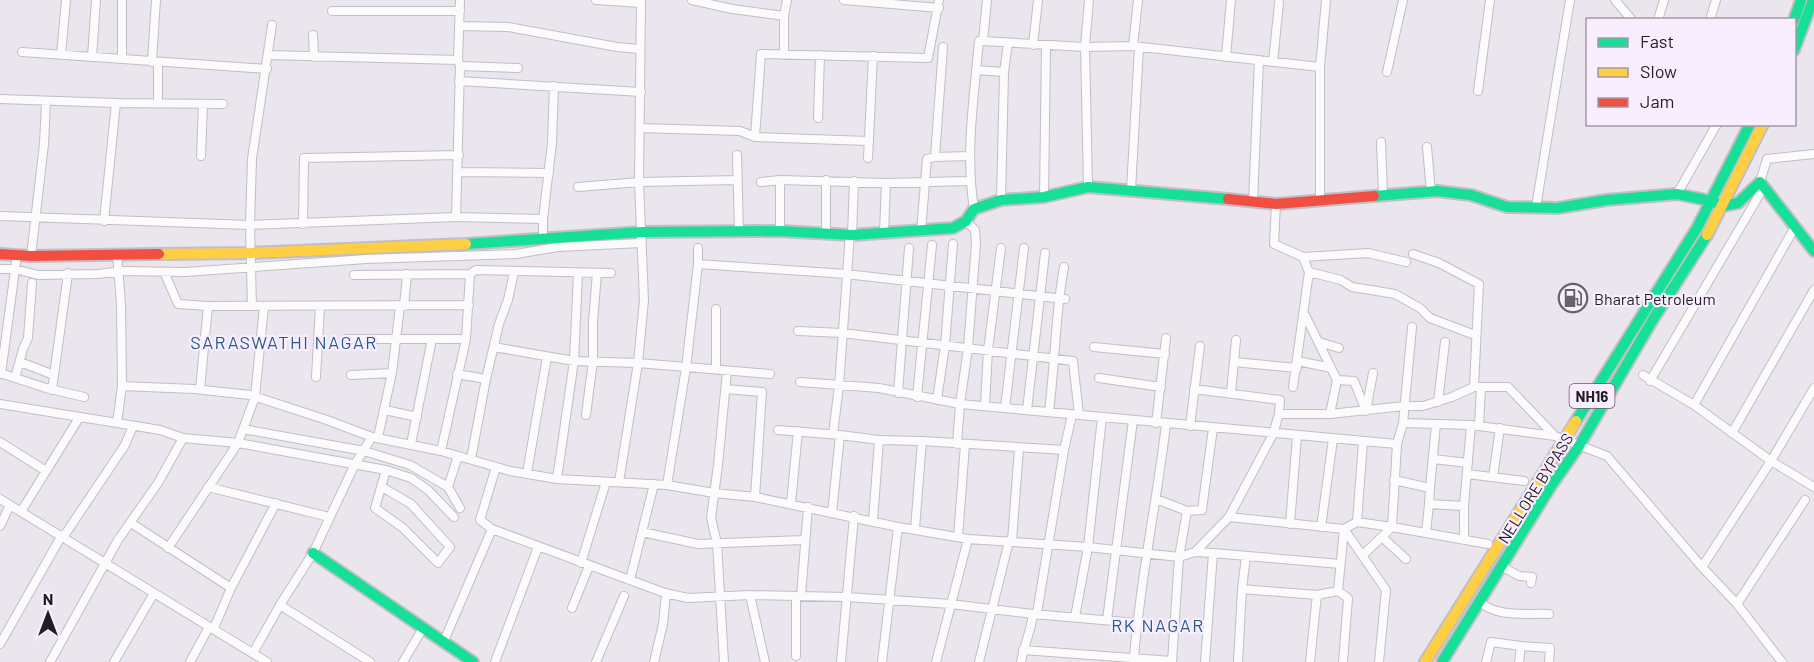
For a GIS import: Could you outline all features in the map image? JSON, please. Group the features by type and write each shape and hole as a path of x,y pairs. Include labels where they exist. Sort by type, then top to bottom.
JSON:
{"main road":[{"path":"1795,18 1801,0"},
{"path":"1796,45 1813,0"},
{"name":"NELLORE BYPASS","path":"1425,662 1560,438 1698,228 1749,126"},
{"name":"NELLORE BYPASS","path":"1442,662 1551,486 1579,447 1652,321 1723,206 1762,126"},
{"path":"0,254 31,256 251,253 477,244 642,232 780,231 851,234 921,231 953,228 966,220 974,209 1001,200 1044,197 1088,187 1276,204 1431,192 1472,195 1507,207 1558,207 1677,194 1711,201 1723,206 1738,203 1762,184 1814,251"},
{"path":"313,553 444,641 466,660"}],"street":[{"path":"61,55 66,0"},
{"path":"92,57 96,0"},
{"path":"122,0 122,60"},
{"path":"156,0 155,62 158,103"},
{"path":"456,217 459,155 460,0"},
{"path":"596,0 641,1 639,182 644,300 638,363 619,482"},
{"path":"692,0 732,9 784,16"},
{"path":"784,55 784,16 787,0"},
{"path":"755,136 761,54 928,58 939,4 844,0"},
{"path":"983,41 987,0"},
{"path":"1033,45 1038,0"},
{"path":"1088,187 1085,47 1089,0"},
{"path":"1131,190 1138,0"},
{"path":"1226,57 1232,0"},
{"path":"1320,201 1320,67 1326,0"},
{"path":"1387,72 1403,0"},
{"path":"1478,91 1490,0"},
{"path":"1536,207 1570,0"},
{"path":"1615,0 1630,18"},
{"path":"1659,18 1664,0"},
{"path":"1711,18 1716,0"},
{"path":"1273,62 1279,3"},
{"path":"332,11 460,11"},
{"path":"252,306 250,225 252,159 272,25"},
{"path":"460,26 508,27 640,50"},
{"path":"313,34 314,57"},
{"path":"974,209 969,181 969,156 979,41 1085,47 1136,47 1320,67"},
{"path":"1001,200 1004,72 1008,43"},
{"path":"1044,197 1046,45"},
{"path":"935,157 944,47"},
{"path":"22,52 267,69"},
{"path":"269,55 459,63 518,68"},
{"path":"818,118 820,55"},
{"path":"868,158 873,56"},
{"path":"1253,202 1259,60"},
{"path":"976,70 1004,72"},
{"path":"459,81 641,92"},
{"path":"543,239 543,219 552,143 554,86"},
{"path":"0,99 116,104 223,104"},
{"path":"31,256 44,144 46,101"},
{"path":"104,221 116,104"},
{"path":"201,156 203,104"},
{"path":"1677,194 1716,126"},
{"path":"640,128 740,131 755,136 868,141"},
{"path":"1381,142 1383,195"},
{"path":"1428,147 1431,192"},
{"path":"1650,381 1762,184 1767,159 1814,154"},
{"path":"303,224 304,158 459,155"},
{"path":"737,155 739,232"},
{"path":"921,231 927,159 969,156"},
{"path":"458,172 549,173"},
{"path":"578,187 639,182 738,180"},
{"path":"761,182 780,180 886,183 969,181"},
{"path":"780,180 780,231"},
{"path":"826,180 826,233"},
{"path":"832,513 842,333 854,181"},
{"path":"884,233 886,183"},
{"path":"1276,204 1274,244 1304,257 1368,254 1406,261"},
{"path":"0,216 250,225 456,217 543,219"},
{"path":"958,537 960,404 968,348 975,230 966,220"},
{"path":"1694,405 1795,226"},
{"path":"0,268 38,275 164,272 366,259 516,254 558,247 642,243"},
{"path":"441,451 465,339 477,244"},
{"path":"937,400 945,345 953,244"},
{"path":"917,397 932,245"},
{"path":"667,485 686,368 698,248"},
{"path":"898,393 909,248"},
{"path":"985,406 988,350 1000,248"},
{"path":"1005,408 1024,248"},
{"path":"1027,410 1045,253"},
{"path":"1413,254 1439,263 1479,284 1475,335 1477,387 1475,426 1468,463 1464,538"},
{"path":"18,255 1,374 84,397"},
{"path":"117,255 121,304 122,386 117,423"},
{"path":"1293,387 1309,272 1304,257"},
{"path":"698,264 846,274 1062,299"},
{"path":"1049,412 1064,267"},
{"path":"164,272 178,304 208,306 469,305"},
{"path":"354,275 473,272 611,273"},
{"path":"471,459 486,379 514,272"},
{"path":"1309,272 1341,280 1352,287 1395,294 1430,318 1475,335"},
{"path":"52,390 68,273"},
{"path":"557,479 574,361 578,273"},
{"path":"586,415 593,361 597,273"},
{"path":"253,653 280,604 313,553 355,464 375,437 385,410 407,274"},
{"path":"15,378 28,338 32,283"},
{"path":"1732,433 1814,290"},
{"path":"200,389 208,306"},
{"path":"168,548 238,443 255,397 264,306"},
{"path":"316,377 320,306"},
{"path":"716,309 716,370"},
{"path":"1304,313 1337,380 1330,414"},
{"path":"1363,555 1392,527 1397,444 1403,423 1412,327"},
{"path":"798,331 842,333 1073,361 1075,415 1064,450 1049,544 1031,631 1021,662"},
{"path":"1156,423 1166,338"},
{"path":"346,339 465,339"},
{"path":"411,444 432,339"},
{"path":"1231,393 1236,340"},
{"path":"1319,342 1339,348"},
{"path":"1438,402 1445,342"},
{"path":"1190,426 1200,346"},
{"path":"494,347 574,361 638,363 770,374"},
{"path":"1094,347 1165,354"},
{"path":"527,473 547,357"},
{"path":"20,362 54,375"},
{"path":"1234,362 1331,368"},
{"path":"724,662 718,597 717,543 711,518 727,371"},
{"path":"351,375 392,373"},
{"path":"1366,411 1373,373"},
{"path":"457,374 486,379"},
{"path":"1643,375 1694,405 1771,461 1814,487"},
{"path":"1099,378 1161,387"},
{"path":"1337,380 1354,381 1366,411"},
{"path":"800,382 879,388 960,404 1397,444"},
{"path":"122,386 200,389 255,397 324,418 375,437 441,451 496,467 557,479 667,485 754,497 968,539 1115,549 1179,557 1195,552 1340,564"},
{"path":"1279,414 1330,414 1423,406 1452,398 1477,387 1508,387 1560,438"},
{"path":"1702,567 1771,461 1814,388"},
{"path":"724,389 762,392 754,497"},
{"path":"1194,389 1280,400 1279,414 1273,434 1229,517 1195,552"},
{"path":"0,404 160,430 183,438 238,443 386,470 411,478 428,490 454,517"},
{"path":"385,410 417,417"},
{"path":"1075,616 1088,547 1102,417"},
{"path":"22,510 79,418"},
{"path":"1107,620 1133,420"},
{"path":"1403,423 1500,428 1560,438 1607,456 1702,567 1737,604 1782,662"},
{"path":"1134,658 1166,424"},
{"path":"1426,533 1436,424"},
{"path":"0,644 63,535 125,445 133,426"},
{"path":"1156,499 1187,511 1202,510 1213,428"},
{"path":"1493,477 1500,428"},
{"path":"243,429 364,452 410,465 448,487 460,508"},
{"path":"778,430 879,440 1064,450"},
{"path":"791,503 798,431"},
{"path":"1290,524 1297,436"},
{"path":"50,662 105,561 158,483 183,438"},
{"path":"1322,527 1333,439"},
{"path":"873,521 879,440"},
{"path":"915,529 922,441"},
{"path":"0,442 46,471"},
{"path":"1357,522 1364,442"},
{"path":"979,662 1011,541 1018,448"},
{"path":"448,487 458,456"},
{"path":"1433,459 1468,463"},
{"path":"496,467 480,520 492,529 666,594 688,598 750,595 847,597 951,603 1056,617 1075,616 1137,623"},
{"path":"382,488 411,504 450,546 438,563 403,528 375,508 386,470"},
{"path":"1467,474 1524,481"},
{"path":"1394,480 1430,488"},
{"path":"581,562 606,482"},
{"path":"630,580 654,484"},
{"path":"208,487 329,517"},
{"path":"0,499 63,535 266,662"},
{"path":"1737,604 1805,500"},
{"path":"190,662 212,628 276,503"},
{"path":"1429,504 1464,506"},
{"path":"0,526 10,505"},
{"path":"796,656 799,596 808,507"},
{"path":"1023,650 1172,662 1179,557 1187,511"},
{"path":"841,662 854,516"},
{"path":"1229,517 1344,529 1357,522 1464,538 1488,544"},
{"path":"131,523 231,588"},
{"path":"882,662 898,527"},
{"path":"444,641 492,529"},
{"path":"1344,529 1386,590 1379,662"},
{"path":"1338,591 1344,529"},
{"path":"642,532 698,544 805,540"},
{"path":"1382,537 1406,559"},
{"path":"936,662 968,539"},
{"path":"495,662 538,546"},
{"path":"1205,662 1213,553"},
{"path":"1238,662 1246,556"},
{"path":"572,608 589,566"},
{"path":"1501,566 1519,576 1532,577 1532,584"},
{"path":"1242,589 1317,594 1338,591 1348,598 1343,662"},
{"path":"114,662 154,593"},
{"path":"654,662 663,624 666,594"},
{"path":"1310,662 1317,594"},
{"path":"750,595 765,662"},
{"path":"596,662 624,596"},
{"path":"1479,601 1487,609 1502,612 1549,614"},
{"path":"280,604 370,662"},
{"path":"403,662 423,628"},
{"path":"1486,662 1491,642 1550,648 1549,662"},
{"path":"1519,662 1521,646"}],"traffic: fast":[{"path":"1795,18 1801,0"},
{"path":"1796,45 1813,0"},
{"path":"1576,421 1697,228 1749,126"},
{"path":"1374,196 1437,191 1471,195 1507,207 1558,208 1606,200 1677,194 1711,201 1723,206 1738,203 1760,182 1814,251"},
{"path":"466,244 642,232 780,231 852,235 953,228 966,221 974,209 1001,200 1044,197 1088,187 1228,199"},
{"path":"1442,662 1551,486 1579,446 1652,321 1707,235"},
{"path":"313,553 473,662"}],"traffic: slow":[{"path":"1707,235 1762,126"},
{"path":"159,254 251,253 466,244"},
{"path":"1425,662 1576,421"}],"traffic: jam":[{"path":"1228,199 1276,204 1374,196"},
{"path":"0,254 31,256 159,254"}],"place":[{"name":"Bharat Petroleum","path":"1573,298"}],"district":[{"name":"SARASWATHI NAGAR","path":"284,342"},
{"name":"RK NAGAR","path":"1158,625"}]}
